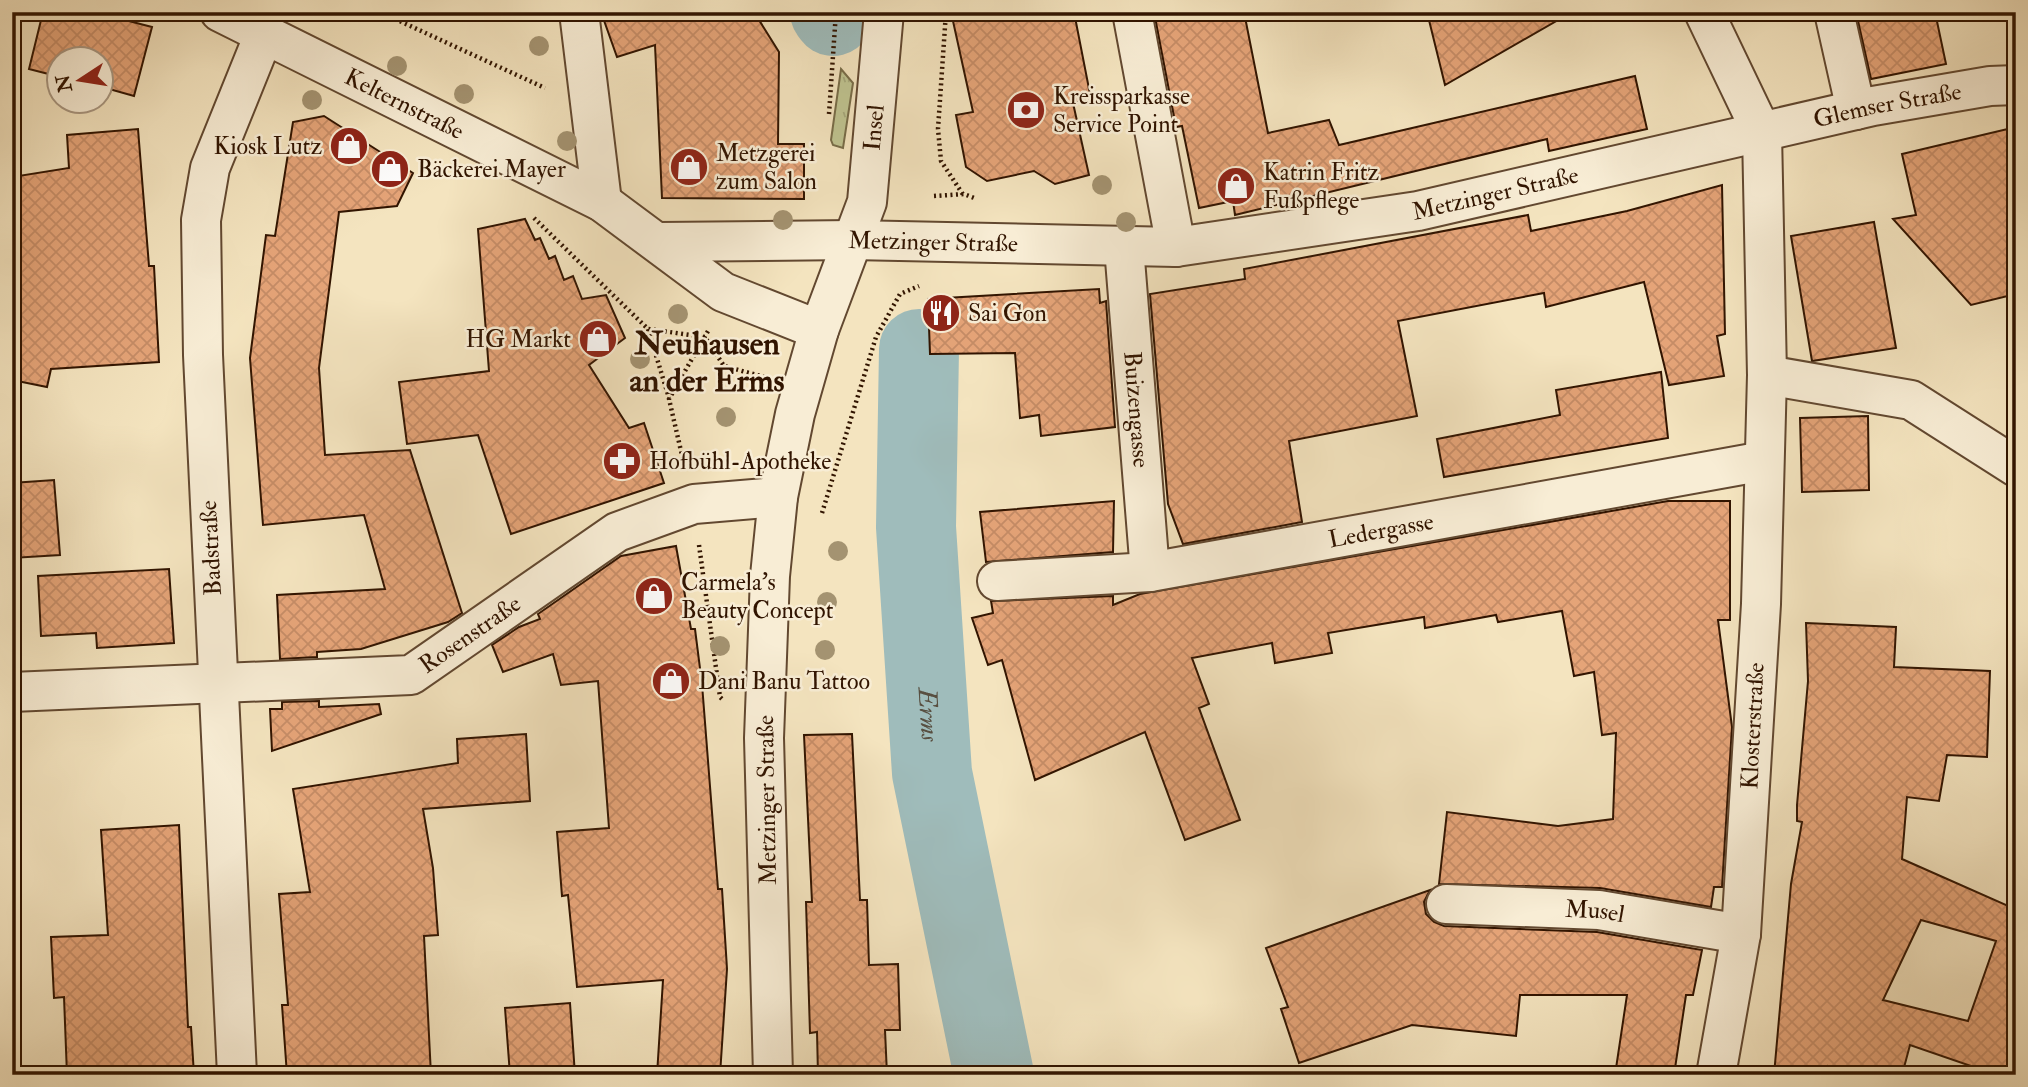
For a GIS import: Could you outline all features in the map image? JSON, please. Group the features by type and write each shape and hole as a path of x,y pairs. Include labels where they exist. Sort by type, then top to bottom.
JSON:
{"street":[{"name":"Kelternstraße","path":"220,12 265,32 602,202 660,242 723,292 819,330"},
{"path":"579,12 602,202"},
{"name":"Insel","path":"852,240 867,202 884,12"},
{"path":"1132,12 1176,247"},
{"path":"1704,12 1762,133"},
{"path":"1835,12 1856,110"},
{"name":"Badstraße","path":"237,1075 202,355 201,220 210,167 265,32"},
{"name":"Glemser Straße","path":"1762,133 1856,110 1990,86 2016,85"},
{"name":"Metzinger Straße","path":"773,1075 764,738 769,576 778,497 802,389 819,330 852,240 1176,247 1418,211 1762,133"},
{"name":"Klosterstraße","path":"1716,1075 1741,934 1761,604 1767,375 1762,133"},
{"path":"660,242 852,240"},
{"name":"Buizengasse","path":"1124,247 1150,572"},
{"path":"1767,375 1912,400 2016,467"},
{"name":"Ledergasse","path":"997,581 1150,572 1764,461"},
{"name":"Rosenstraße","path":"12,692 411,675 617,532 694,504 778,497"},
{"name":"Musel","path":"1446,904 1599,910 1741,934"}],"path":[{"path":"380,12 591,109"},
{"path":"648,328 705,337 724,366 855,405 876,337 900,294 938,278 952,244 964,194 941,161 938,129 946,12"},
{"path":"524,209 648,328 669,399"}],"green space":[{"path":"841,69 853,83 843,148 833,145 831,140"}],"building":[{"path":"43,12 94,12 152,27 134,96 116,91 116,46 46,46 46,73 29,69"},
{"path":"601,12 754,12 779,52 778,144 804,144 804,199 662,198 655,45 617,57"},
{"path":"951,12 1074,12 1091,99 1073,103 1089,175 1055,184 1034,171 987,181 966,167 956,115 973,112"},
{"path":"1154,12 1244,12 1268,133 1329,120 1339,145 1635,76 1647,129 1549,151 1547,139 1235,215 1233,201 1199,208 1182,126 1176,127"},
{"path":"1427,12 1572,12 1445,85"},
{"path":"1856,12 1935,12 1946,64 1871,79"},
{"path":"324,116 413,173 397,206 339,212 319,368 325,455 410,450 462,613 448,622 361,649 317,652 317,657 280,659 277,595 385,589 364,515 263,525 250,358 266,235 275,236 293,122"},
{"path":"2016,127 2016,294 1971,305 1893,219 1916,215 1902,154"},
{"path":"138,129 149,266 154,266 159,362 51,369 47,387 12,380 12,177 69,168 67,135"},
{"path":"1722,185 1725,334 1717,336 1724,376 1669,385 1644,282 1546,307 1544,293 1398,321 1417,416 1289,441 1302,522 1183,544 1168,504 1150,294 1245,279 1244,269 1528,215 1531,231 1627,211"},
{"path":"525,219 535,240 540,238 549,259 555,256 564,280 573,276 582,299 606,295 625,338 589,365 629,428 644,423 664,483 511,534 478,435 407,444 399,382 489,371 478,229"},
{"path":"1874,222 1896,348 1812,361 1791,236"},
{"path":"1099,289 1100,303 1106,301 1115,427 1041,436 1039,415 1020,418 1015,353 930,354 928,299"},
{"path":"1661,372 1668,438 1444,477 1437,439 1560,415 1556,390"},
{"path":"1868,416 1869,490 1802,492 1800,418"},
{"path":"54,480 60,555 12,558 12,483"},
{"path":"1114,501 1113,552 986,562 980,512"},
{"path":"1668,501 1730,501 1730,620 1718,620 1732,727 1722,887 1714,887 1711,907 1600,888 1439,884 1447,812 1558,826 1613,819 1616,733 1602,735 1594,672 1574,676 1562,611 1498,622 1496,615 1425,628 1424,617 1328,633 1332,653 1275,663 1272,643 1192,658 1209,704 1199,708 1240,820 1185,840 1145,732 1035,780 1002,660 988,665 972,618 993,613 991,601 1113,596 1113,605 1140,594"},
{"path":"676,546 691,629 695,629 702,684 718,889 722,889 727,969 720,1075 657,1075 663,980 577,987 568,895 562,896 557,832 609,828 598,681 561,685 553,654 503,672 492,645 519,627 540,619 538,614 621,556"},
{"path":"169,569 174,643 97,648 96,633 41,636 38,576"},
{"path":"1806,623 1896,627 1894,667 1990,671 1987,757 1947,755 1939,801 1907,797 1902,859 2008,906 2010,900 2016,901 2016,1075 1997,1075 1910,1045 1902,1075 1859,1075 1828,1066 1825,1075 1774,1075 1791,884 1802,822 1797,821 1797,805 1808,681","holes":["1921,920 1996,941 1968,1021 1883,1000"]},
{"path":"319,701 319,707 379,704 381,714 272,751 270,709 282,709 282,702"},
{"path":"526,734 530,801 423,809 433,868 438,935 424,936 431,1075 287,1075 282,1005 288,1005 279,894 310,892 293,789 458,763 457,739"},
{"path":"852,734 860,900 867,900 869,965 898,964 900,1030 885,1030 887,1075 818,1075 817,1032 810,1033 806,902 812,902 804,735"},
{"path":"179,825 188,1027 191,1027 194,1075 67,1075 64,997 54,998 51,937 108,935 101,830"},
{"path":"1430,890 1424,902 1426,914 1434,922 1444,926 1597,932 1702,950 1693,995 1686,995 1674,1075 1615,1075 1627,995 1520,995 1516,1036 1412,1025 1299,1063 1281,1009 1288,1007 1266,948"},
{"path":"570,1003 575,1075 510,1075 505,1008"}],"waterway":[{"name":"Erms","path":"830,12 833,16"},
{"name":"Erms","path":"919,349 916,527 932,773 994,1075"}],"place":[{"name":"Kreissparkasse Service Point","path":"1026,110"},
{"name":"Kiosk Lutz","path":"349,146"},
{"name":"Metzgerei zum Salon","path":"689,167"},
{"name":"Bäckerei Mayer","path":"390,169"},
{"name":"Katrin Fritz Fußpflege","path":"1236,186"},
{"name":"Sai Gon","path":"941,313"},
{"name":"HG Markt","path":"598,339"},
{"name":"Hofbühl-Apotheke","path":"622,461"},
{"name":"Carmela's Beauty Concept","path":"654,596"},
{"name":"Dani Banu Tattoo","path":"671,681"}],"district":[{"name":"Neuhausen an der Erms","path":"707,362"}]}
